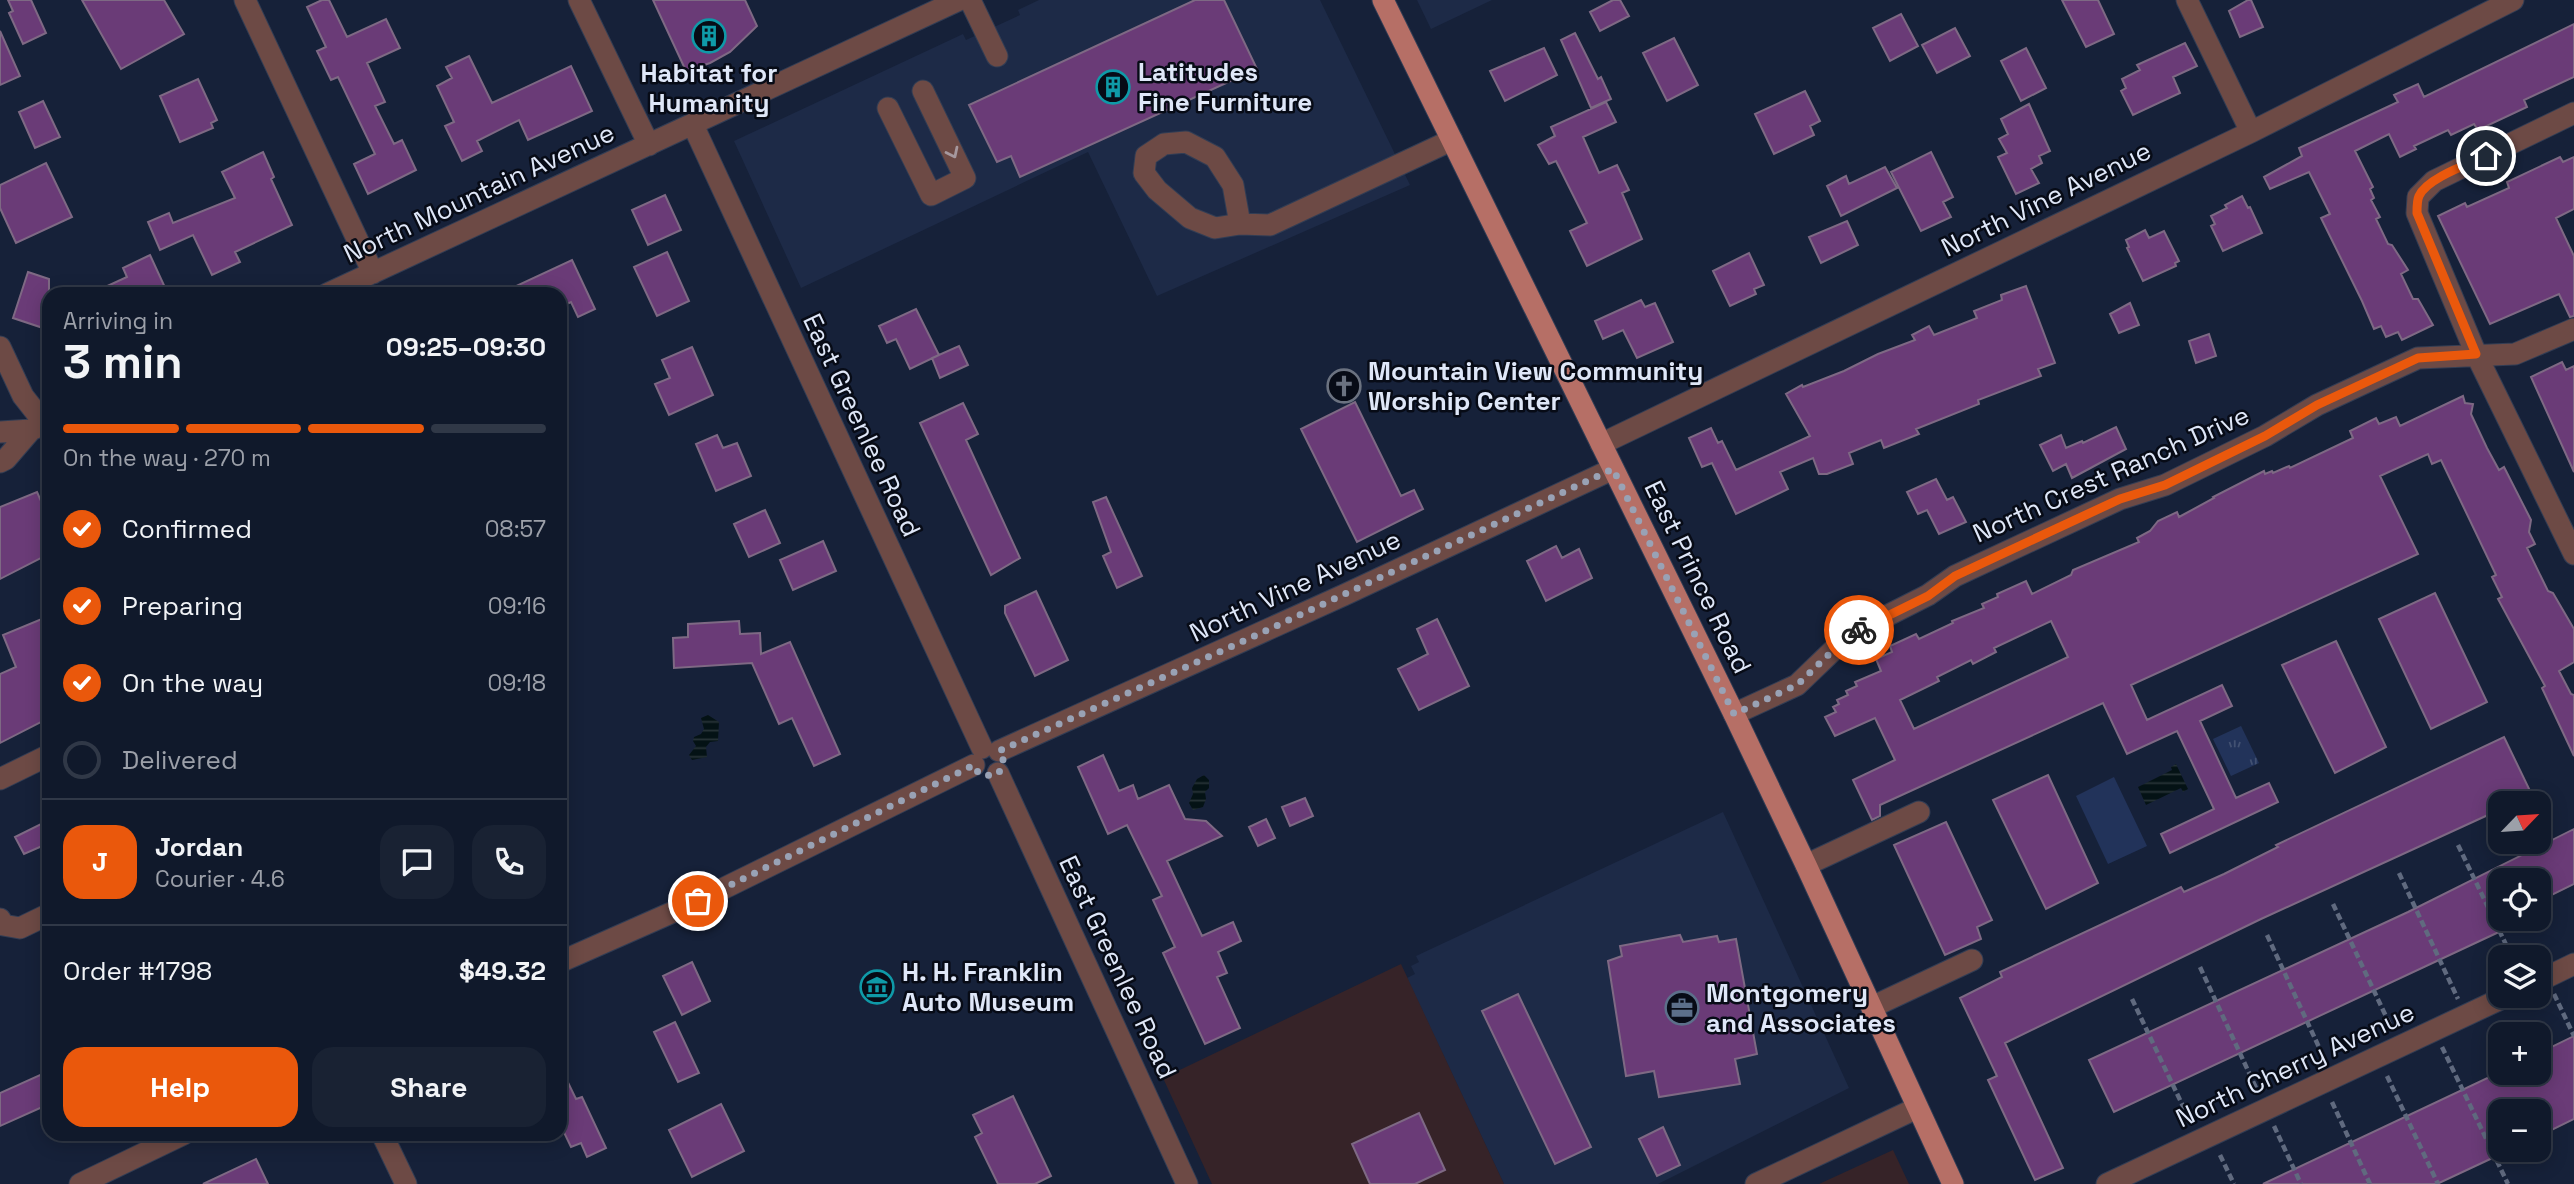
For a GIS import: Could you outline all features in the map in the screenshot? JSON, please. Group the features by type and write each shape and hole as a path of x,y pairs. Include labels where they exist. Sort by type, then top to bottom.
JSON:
{"main road":[{"name":"East Prince Road","path":"1383,0 1734,714 1953,1184"}],"street":[{"path":"245,0 373,273"},
{"path":"579,0 649,145"},
{"name":"North Mountain Avenue","path":"342,287 958,0"},
{"path":"970,0 997,56"},
{"path":"2187,0 2251,132"},
{"name":"North Vine Avenue","path":"1601,443 2251,132 2513,0"},
{"path":"888,108 931,195 965,178 923,91"},
{"path":"2574,113 2434,181 2418,197 2417,213 2421,229 2476,354 2574,554"},
{"name":"East Greenlee Road","path":"693,124 985,755 984,776 998,773 1187,1184"},
{"path":"1240,224 1233,185 1215,157 1186,142 1164,144 1146,156 1144,173 1157,190 1190,218 1215,228 1240,224 1270,225 1452,140"},
{"name":"North Crest Ranch Drive","path":"1734,714 1797,685 1849,635 1928,596 1955,576 2120,499 2165,485 2265,436 2317,405 2418,358 2515,354 2574,329"},
{"path":"0,347 23,396 42,423"},
{"path":"0,432 42,426"},
{"path":"0,462 42,428"},
{"name":"North Vine Avenue","path":"567,959 698,901 985,755 1078,717 1613,469"},
{"path":"0,779 42,758"},
{"path":"1806,865 1919,812"},
{"path":"0,919 3,925 20,928 42,917"},
{"path":"1872,1007 1972,960"},
{"path":"2551,975 2574,964"},
{"name":"North Cherry Avenue","path":"2107,1184 2488,1005"},
{"path":"1756,1184 1917,1108"},
{"path":"80,1184 169,1141"},
{"path":"385,1141 406,1184"}],"path":[{"path":"2458,845 2506,945"},
{"path":"2399,873 2465,1015"},
{"path":"2333,904 2400,1046"},
{"path":"2267,935 2370,1184"},
{"path":"2200,967 2301,1184"},
{"path":"2551,994 2574,1036"},
{"path":"2132,999 2205,1138 2234,1184"},
{"path":"2434,1030 2508,1184"},
{"path":"2378,1056 2438,1184"}],"shaded area":[{"path":"1039,0 1320,0 1410,185 1157,296 1088,152 801,288 734,141 963,34 966,40 1020,15 1018,10"},
{"path":"1417,0 1492,0 1431,29"},
{"path":"708,715 719,722 718,741 710,742 706,747 707,757 692,760 689,755 696,746 694,737 704,729 701,718"},
{"path":"2176,764 2188,789 2183,792 2181,788 2146,805 2138,787 2172,770 2171,767"},
{"path":"1204,775 1209,780 1206,799 1203,807 1193,810 1189,803 1193,794 1192,788 1197,779"},
{"path":"1723,812 1849,1088 1658,1184 1504,1184 1407,978 1415,974 1411,966 1419,962 1416,956"},
{"path":"1401,964 1504,1184 1212,1184 1163,1078"},
{"path":"1893,1150 1909,1184 1819,1184"}],"green space":[{"path":"2241,726 2259,763 2231,776 2213,739"},
{"path":"2114,777 2147,846 2108,864 2076,796"}],"building":[{"path":"8,0 31,0 46,33 23,44 9,13 13,11"},
{"path":"82,0 164,0 184,34 121,69"},
{"path":"322,0 329,0 347,37 386,19 400,48 367,63 385,102 375,106 394,144 402,140 416,170 368,194 354,164 375,154 338,77 331,80 317,51 326,47 307,7"},
{"name":"Habitat for Humanity","path":"653,0 745,0 757,26 730,52 710,63 686,71"},
{"name":"Latitudes Fine Furniture","path":"1195,0 1224,0 1257,69 1020,177 1011,156 997,162 969,105"},
{"path":"1613,0 1620,0 1629,16 1600,31 1590,12"},
{"path":"2062,0 2098,0 2114,34 2086,47"},
{"path":"2251,0 2263,27 2240,37 2229,11"},
{"path":"1901,14 1918,46 1890,61 1873,28"},
{"path":"2574,24 2574,77 2524,100 2527,107 2478,130 2474,124 2451,135 2448,130 2414,146 2416,149 2400,157 2389,134 2355,151 2373,187 2370,189 2374,198 2371,200 2380,217 2376,219 2388,244 2392,245 2408,270 2401,274 2413,299 2418,299 2433,325 2402,340 2398,332 2386,337 2381,326 2374,329 2321,218 2330,214 2309,172 2270,189 2264,177 2302,156 2299,148 2398,102 2394,95 2418,84 2424,97"},
{"path":"1955,28 1970,56 1937,73 1922,45"},
{"path":"0,31 20,76 0,85"},
{"path":"1575,33 1611,99 1591,108 1561,40"},
{"path":"1674,38 1698,85 1667,101 1643,53"},
{"path":"2185,43 2197,66 2173,77 2180,93 2133,115 2121,91 2126,88 2122,79 2140,70 2137,65"},
{"path":"1544,48 1557,75 1505,101 1490,71"},
{"path":"2026,48 2046,88 2021,101 2001,61"},
{"path":"469,56 492,103 571,66 592,111 528,140 519,120 477,141 482,151 462,161 445,126 454,122 437,86 452,78 446,67"},
{"path":"198,79 217,120 211,123 213,128 180,142 160,96"},
{"path":"1805,91 1820,121 1810,126 1814,135 1774,154 1755,114"},
{"path":"43,101 60,137 35,148 19,112"},
{"path":"1606,102 1616,122 1583,137 1599,173 1617,165 1629,190 1622,193 1642,239 1587,266 1570,231 1587,223 1556,161 1549,164 1538,145 1555,136 1551,127"},
{"path":"2029,104 2050,151 2039,156 2042,163 2031,169 2039,183 2016,194 1998,157 2007,153 1999,139 2008,134 2001,119"},
{"path":"263,152 274,177 271,179 292,225 235,252 240,262 212,275 193,235 160,250 148,222 169,213 173,223 235,198 222,172"},
{"path":"1931,152 1953,197 1943,202 1951,217 1921,231 1891,172"},
{"path":"2560,157 2563,162 2574,157 2574,209 2556,218 2574,256 2574,316 2570,317 2559,294 2490,324 2438,216 2465,203 2467,207 2509,188 2507,182"},
{"path":"46,163 72,217 16,243 0,208 0,185"},
{"path":"1885,167 1897,188 1841,216 1827,186 1846,176 1849,184"},
{"path":"665,195 681,230 648,245 632,210"},
{"path":"2242,196 2262,233 2223,251 2211,226 2215,224 2211,216"},
{"path":"1847,221 1858,245 1821,263 1809,237"},
{"path":"2145,230 2149,238 2164,231 2179,261 2175,263 2176,266 2143,281 2127,248 2129,247 2126,240"},
{"path":"667,252 689,301 657,316 634,267"},
{"path":"1749,253 1764,285 1754,289 1756,294 1730,306 1713,271"},
{"path":"150,255 165,287 105,287 127,277 123,268"},
{"path":"572,260 595,309 578,317 571,302 567,304 567,287 514,287"},
{"path":"28,272 49,279 49,287 42,287 42,328 13,318"},
{"path":"2026,286 2055,363 2038,369 2041,376 1978,400 1979,404 1916,429 1919,434 1884,448 1881,440 1849,453 1853,464 1827,474 1819,474 1813,458 1780,472 1788,489 1736,514 1712,463 1702,467 1689,438 1711,428 1718,443 1722,441 1736,470 1810,436 1786,394 1802,385 1803,387 1844,371 1915,340 1912,335 1929,326 1934,335 1977,318 1974,311 2002,300 2001,295"},
{"path":"1641,300 1645,307 1655,303 1673,342 1637,358 1623,330 1603,339 1595,321"},
{"path":"2130,303 2139,325 2119,333 2110,314"},
{"path":"916,309 939,355 910,369 896,339 887,343 879,326"},
{"path":"2209,334 2216,356 2196,363 2189,341"},
{"path":"959,346 968,365 940,378 932,358"},
{"path":"692,347 713,395 669,415 655,384 670,378 662,360"},
{"path":"2562,362 2566,370 2574,366 2574,472 2531,377"},
{"path":"2463,396 2465,403 2473,404 2471,414 2487,448 2499,470 2504,467 2531,520 2529,532 2535,544 2527,548 2548,591 2553,593 2574,629 2574,662 2559,671 2574,695 2574,756 2542,688 2545,686 2498,599 2502,597 2492,577 2496,575 2441,460 2432,464 2428,454 2380,476 2418,554 2131,685 2147,720 2222,685 2232,706 2200,721 2236,798 2269,783 2278,802 2170,853 2161,834 2214,809 2177,731 2127,754 2103,703 1880,805 1880,816 1872,820 1853,780 1895,760 1875,718 1835,736 1825,717 1836,712 1833,707 1839,704 1837,700 1848,695 1846,691 1857,686 1855,682 1881,671 1876,659 1892,652 1890,646 1916,634 1919,639 1953,623 1952,621 1984,608 1982,604 1998,597 1997,594 2026,581 2032,594 2071,575 2073,570 2139,542 2137,538 2150,531 2158,521 2177,512 2179,517 2264,471 2265,474 2289,466 2290,468 2353,438 2350,431 2376,418 2379,424 2396,417 2400,426","holes":["2051,621 2068,657 1914,729 1900,700 1939,681 1937,677 1971,660 1973,664 1996,652 1994,648"]},
{"path":"1355,402 1401,496 1414,490 1423,509 1357,542 1301,429"},
{"path":"963,403 978,434 966,440 1020,558 991,575 920,423"},
{"path":"2116,427 2126,449 2072,478 2066,464 2053,471 2040,445 2061,435 2066,448"},
{"path":"717,435 723,448 737,443 751,476 716,491 696,444"},
{"path":"1936,479 1947,500 1953,497 1966,522 1939,534 1927,510 1918,514 1907,492"},
{"path":"37,492 42,503 42,558 0,579 0,507"},
{"path":"1106,497 1142,576 1117,588 1103,556 1111,552 1093,502"},
{"path":"765,510 780,543 749,557 734,524"},
{"path":"823,541 836,571 793,590 780,560"},
{"path":"1556,546 1562,558 1579,549 1592,578 1546,601 1527,561"},
{"path":"1036,591 1068,660 1035,676 1005,613 1005,606"},
{"path":"2435,593 2487,702 2431,729 2379,619"},
{"path":"42,619 42,722 0,743 0,674 16,667 3,635"},
{"path":"1437,619 1469,686 1419,710 1398,669 1428,654 1417,629"},
{"path":"739,621 740,634 760,633 761,654 790,642 840,754 814,766 792,718 779,724 752,663 674,668 673,638 688,637 688,624"},
{"path":"2336,641 2386,747 2335,773 2282,665"},
{"path":"2504,737 2530,791 2488,791 2488,815 2261,919 2005,1043 2063,1168 2035,1180 1988,1080 1997,1076 1960,998 2002,977 2000,972 2181,887 2184,892 2224,874 2278,847 2276,845"},
{"path":"1103,755 1119,791 1133,785 1138,799 1169,785 1185,819 1206,821 1222,836 1167,861 1202,936 1233,922 1241,941 1218,952 1227,973 1217,977 1240,1028 1205,1044 1163,953 1175,947 1153,900 1162,896 1127,825 1108,834 1078,767"},
{"path":"2048,775 2098,883 2046,909 1993,800"},
{"path":"1305,798 1313,816 1290,826 1282,807"},
{"path":"1266,819 1275,838 1258,846 1249,827"},
{"path":"1946,822 1992,920 1977,927 1981,939 1945,955 1894,845"},
{"path":"42,824 42,846 24,854 15,837"},
{"path":"2574,829 2574,884 2551,895 2551,868 2496,868 2524,854 2552,854 2552,840"},
{"path":"2488,872 2488,931 2501,931 2114,1112 2089,1060"},
{"name":"Montgomery and Associates","path":"1680,935 1683,942 1717,936 1719,942 1736,939 1757,1054 1735,1059 1740,1084 1659,1097 1654,1071 1626,1076 1608,961 1622,956 1620,946"},
{"path":"692,962 710,1001 682,1015 663,976"},
{"path":"1518,994 1591,1147 1555,1164 1482,1011"},
{"path":"675,1022 699,1073 678,1082 654,1032"},
{"path":"2574,1036 2574,1119 2551,1130 2551,1099 2488,1099 2488,1160 2437,1184 2263,1184 2488,1078 2488,1085 2551,1085 2551,1047"},
{"path":"42,1074 42,1107 0,1126 0,1093"},
{"path":"567,1080 576,1099 582,1097 606,1148 587,1157 581,1143 571,1147 567,1139"},
{"path":"1013,1096 1051,1176 1035,1184 998,1184 975,1137 982,1133 973,1115"},
{"path":"721,1104 744,1151 692,1177 669,1130"},
{"path":"1419,1113 1445,1170 1415,1184 1370,1184 1352,1144"},
{"path":"1663,1127 1680,1165 1657,1176 1639,1139"},
{"path":"256,1159 268,1184 203,1184"}],"way so far":[{"path":"698,901 974,765 979,774 994,776 1003,765 999,751 1246,640 1613,469 1734,714 1797,685 1849,635 1859,630"}],"place":[{"name":"Habitat for Humanity","path":"709,36"},
{"name":"Latitudes Fine Furniture","path":"1113,87"},
{"name":"Mountain View Community Worship Center","path":"1344,386"},
{"name":"H. H. Franklin Auto Museum","path":"877,987"},
{"name":"Montgomery and Associates","path":"1682,1008"}],"route":[{"path":"1859,630 1928,596 1955,576 2120,499 2165,485 2265,436 2317,405 2418,358 2476,354 2421,229 2417,213 2418,197 2425,188 2486,156"}]}
